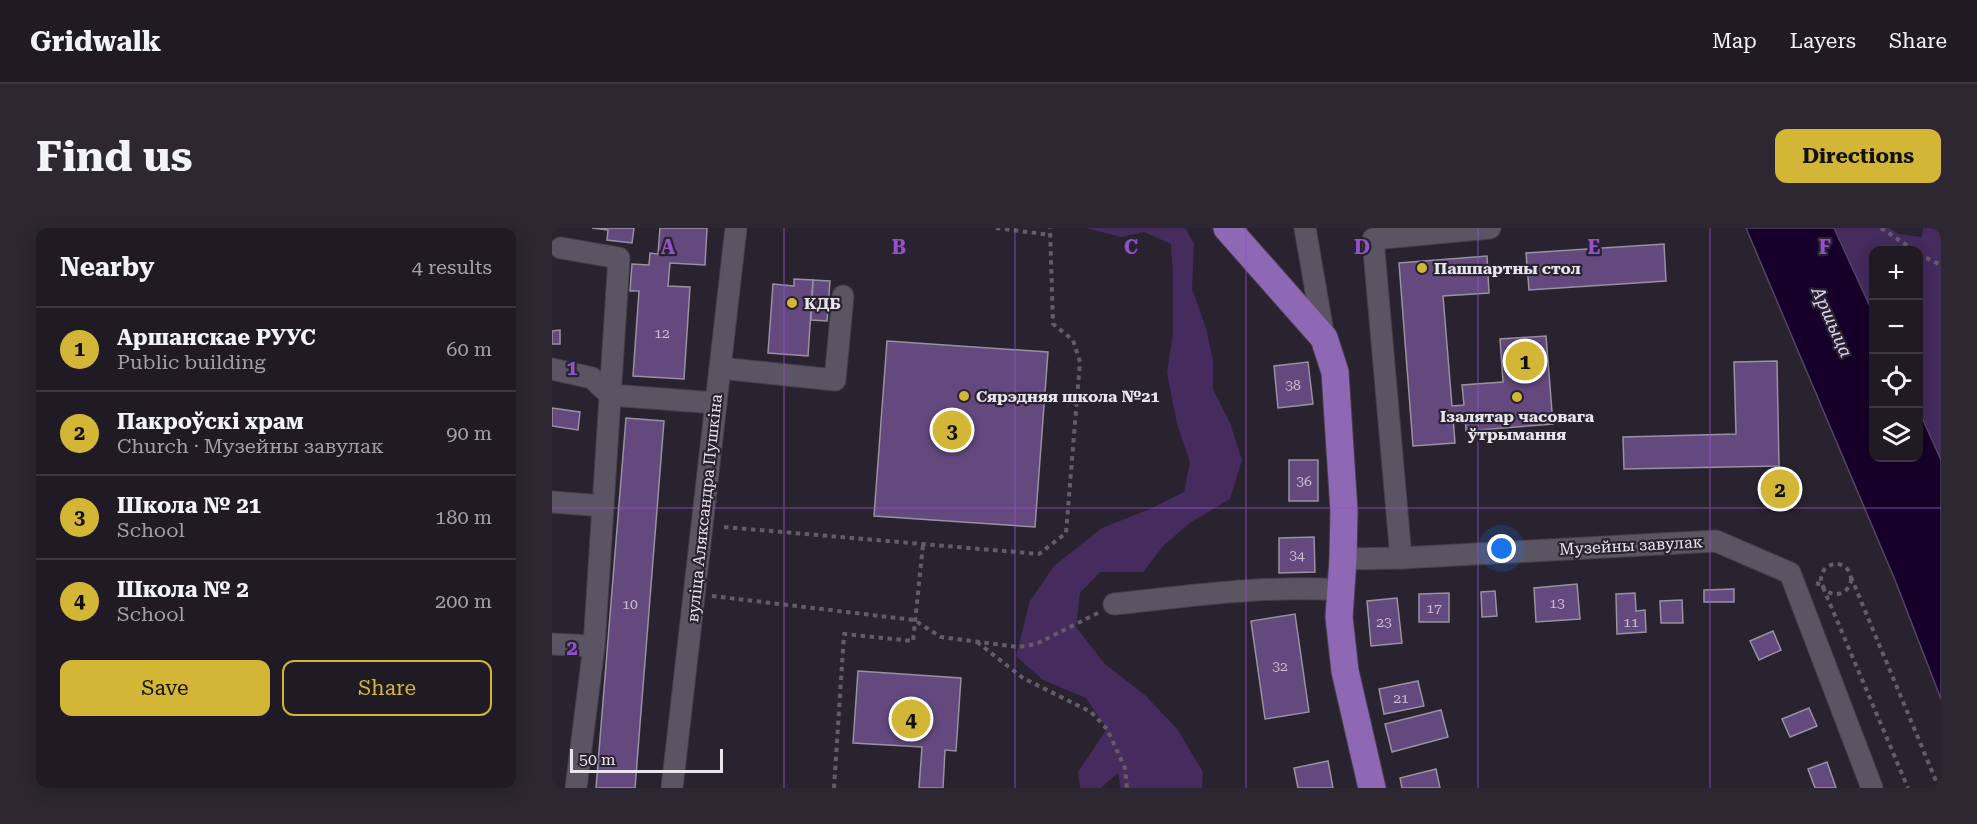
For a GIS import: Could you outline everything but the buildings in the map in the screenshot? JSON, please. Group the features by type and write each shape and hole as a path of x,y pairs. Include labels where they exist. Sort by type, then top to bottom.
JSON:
{"main road":[{"path":"1227,228 1324,338 1335,372 1344,511 1339,617 1345,671 1372,788"}],"street":[{"name":"вуліца Аляксандра Пушкіна","path":"672,788 736,228"},
{"path":"1305,228 1324,338"},
{"path":"1401,558 1373,238 1490,228"},
{"path":"561,248 619,258 594,646 576,788"},
{"path":"720,368 835,380 843,296"},
{"path":"552,369 592,378 610,395 716,403"},
{"path":"552,502 603,506"},
{"name":"Музейны завулак","path":"1343,559 1716,541 1790,573"},
{"path":"1790,573 1872,788"},
{"path":"1114,604 1239,590 1311,588 1341,590"},
{"path":"552,644 594,646"}],"path":[{"path":"996,228 1051,235"},
{"path":"724,527 1039,554 1066,533 1080,362 1073,340 1053,324 1050,228"},
{"path":"1881,228 1908,246"},
{"path":"1923,257 1941,266"},
{"path":"834,788 844,634 913,641 923,545"},
{"path":"1908,788 1822,585 1822,573 1832,565 1844,567 1851,577 1939,788"},
{"path":"1790,573 1822,585 1829,593 1840,594 1848,588 1851,577"},
{"path":"712,596 914,620 941,637 1018,647 1036,644 1076,624"},
{"path":"976,641 1023,678 1091,712 1107,729 1125,768 1127,788"}],"shaded area":[{"path":"1086,228 1185,228 1194,243 1192,289 1206,328 1213,361 1213,389 1230,423 1242,460 1230,499 1191,522 1164,545 1143,572 1100,572 1080,593 1076,627 1105,664 1146,696 1177,729 1203,772 1202,788 1121,788 1118,773 1101,788 1080,788 1078,772 1107,729 1086,698 1043,680 1016,656 1030,601 1054,566 1102,528 1150,509 1184,492 1190,462 1177,424 1167,373 1173,333 1171,244 1144,232 1121,237"},
{"path":"1835,228 1889,228 1899,234 1922,237 1923,228 1941,228 1941,460 1923,420 1923,246 1869,246 1869,304"}],"water":[{"name":"Аршыца","path":"1746,228 1834,228 1869,304 1869,462 1923,462 1923,420 1941,460 1941,699 1895,580"}],"place":[{"name":"Пашпартны стол","path":"1422,268"},
{"name":"КДБ","path":"792,303"},
{"name":"Аршанскае РУУС","path":"1525,361"},
{"name":"Сярэдняя школа №21","path":"964,396"},
{"name":"Ізалятар часовага ўтрымання","path":"1517,397"},
{"name":"Школа № 21","path":"952,430"},
{"name":"Пакроўскі храм","path":"1780,489"},
{"name":"Школа № 2","path":"911,719"}]}
